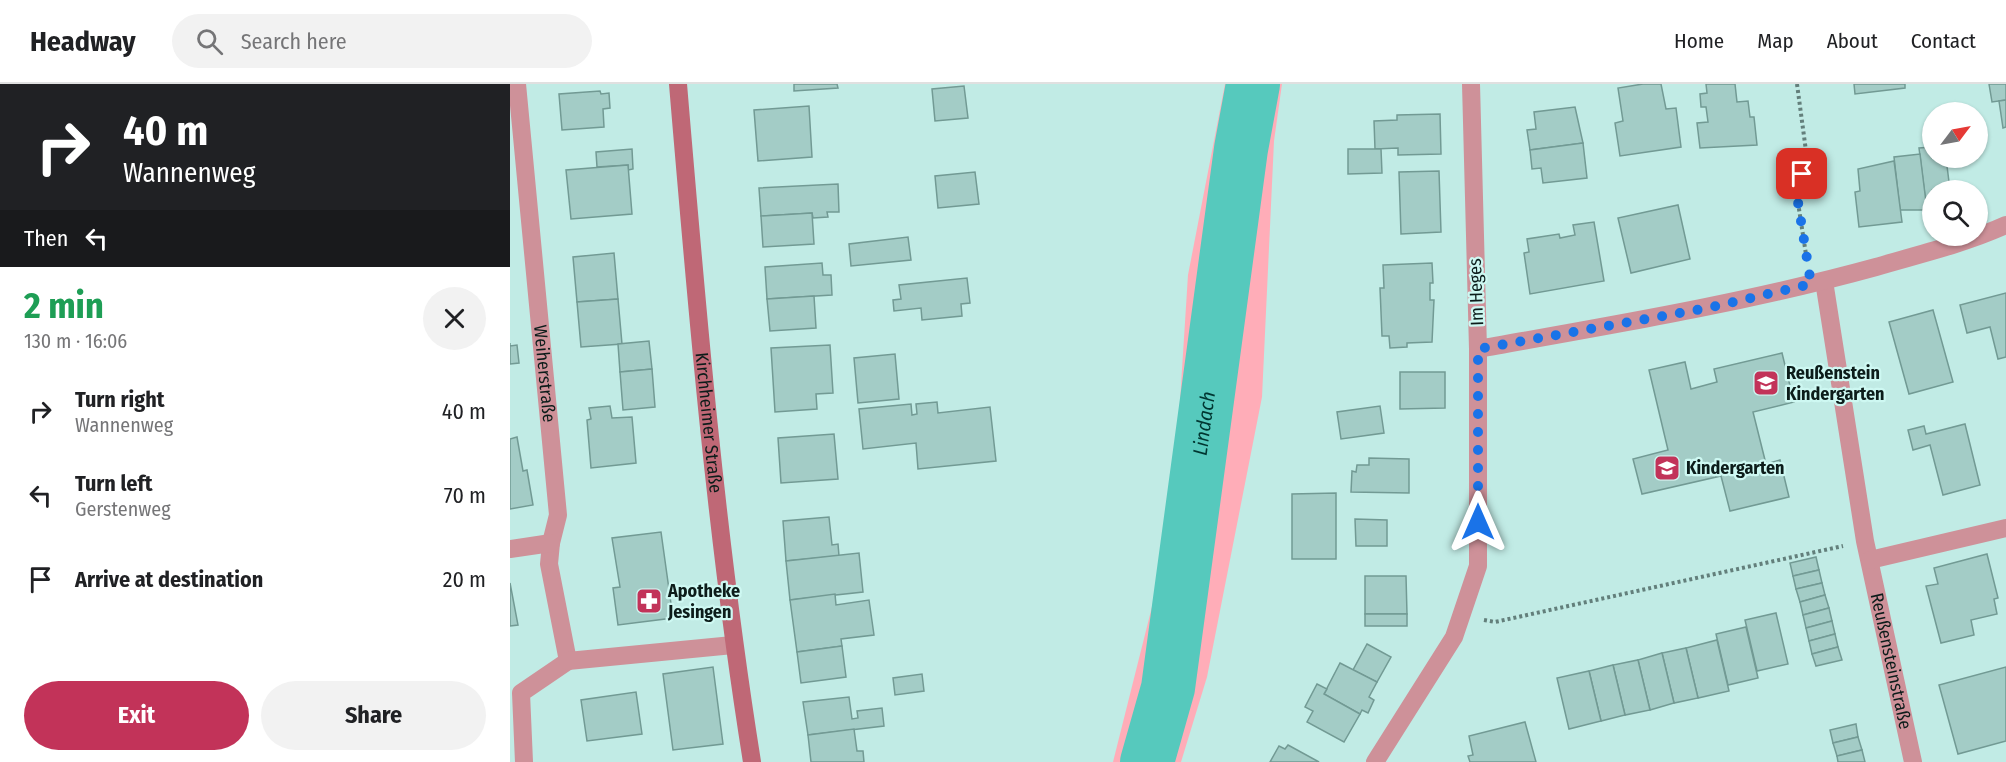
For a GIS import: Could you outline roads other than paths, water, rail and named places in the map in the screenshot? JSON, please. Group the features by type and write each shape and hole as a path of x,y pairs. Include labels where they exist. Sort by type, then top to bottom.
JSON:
{"main road":[{"name":"Kirchheimer Straße","path":"678,84 703,392 733,645 752,762"}],"street":[{"name":"Weiherstraße","path":"517,84 558,515 551,543 549,564 568,661"},
{"name":"Im Heges","path":"1375,762 1454,637 1478,566 1478,349 1471,84"},
{"path":"1478,349 1708,308 1817,283 1978,238 2006,225"},
{"name":"Reußensteinstraße","path":"1817,283 1865,541 1913,762"},
{"path":"1870,560 2006,528"},
{"path":"510,549 551,543"},
{"path":"524,762 520,693 568,661 733,645"}],"waterway":[{"name":"Lindach","path":"1147,762 1168,688 1241,149 1253,84"}],"place":[{"name":"Reußenstein Kindergarten","path":"1766,383"},
{"name":"Kindergarten","path":"1667,468"},
{"name":"Apotheke Jesingen","path":"649,601"}]}
